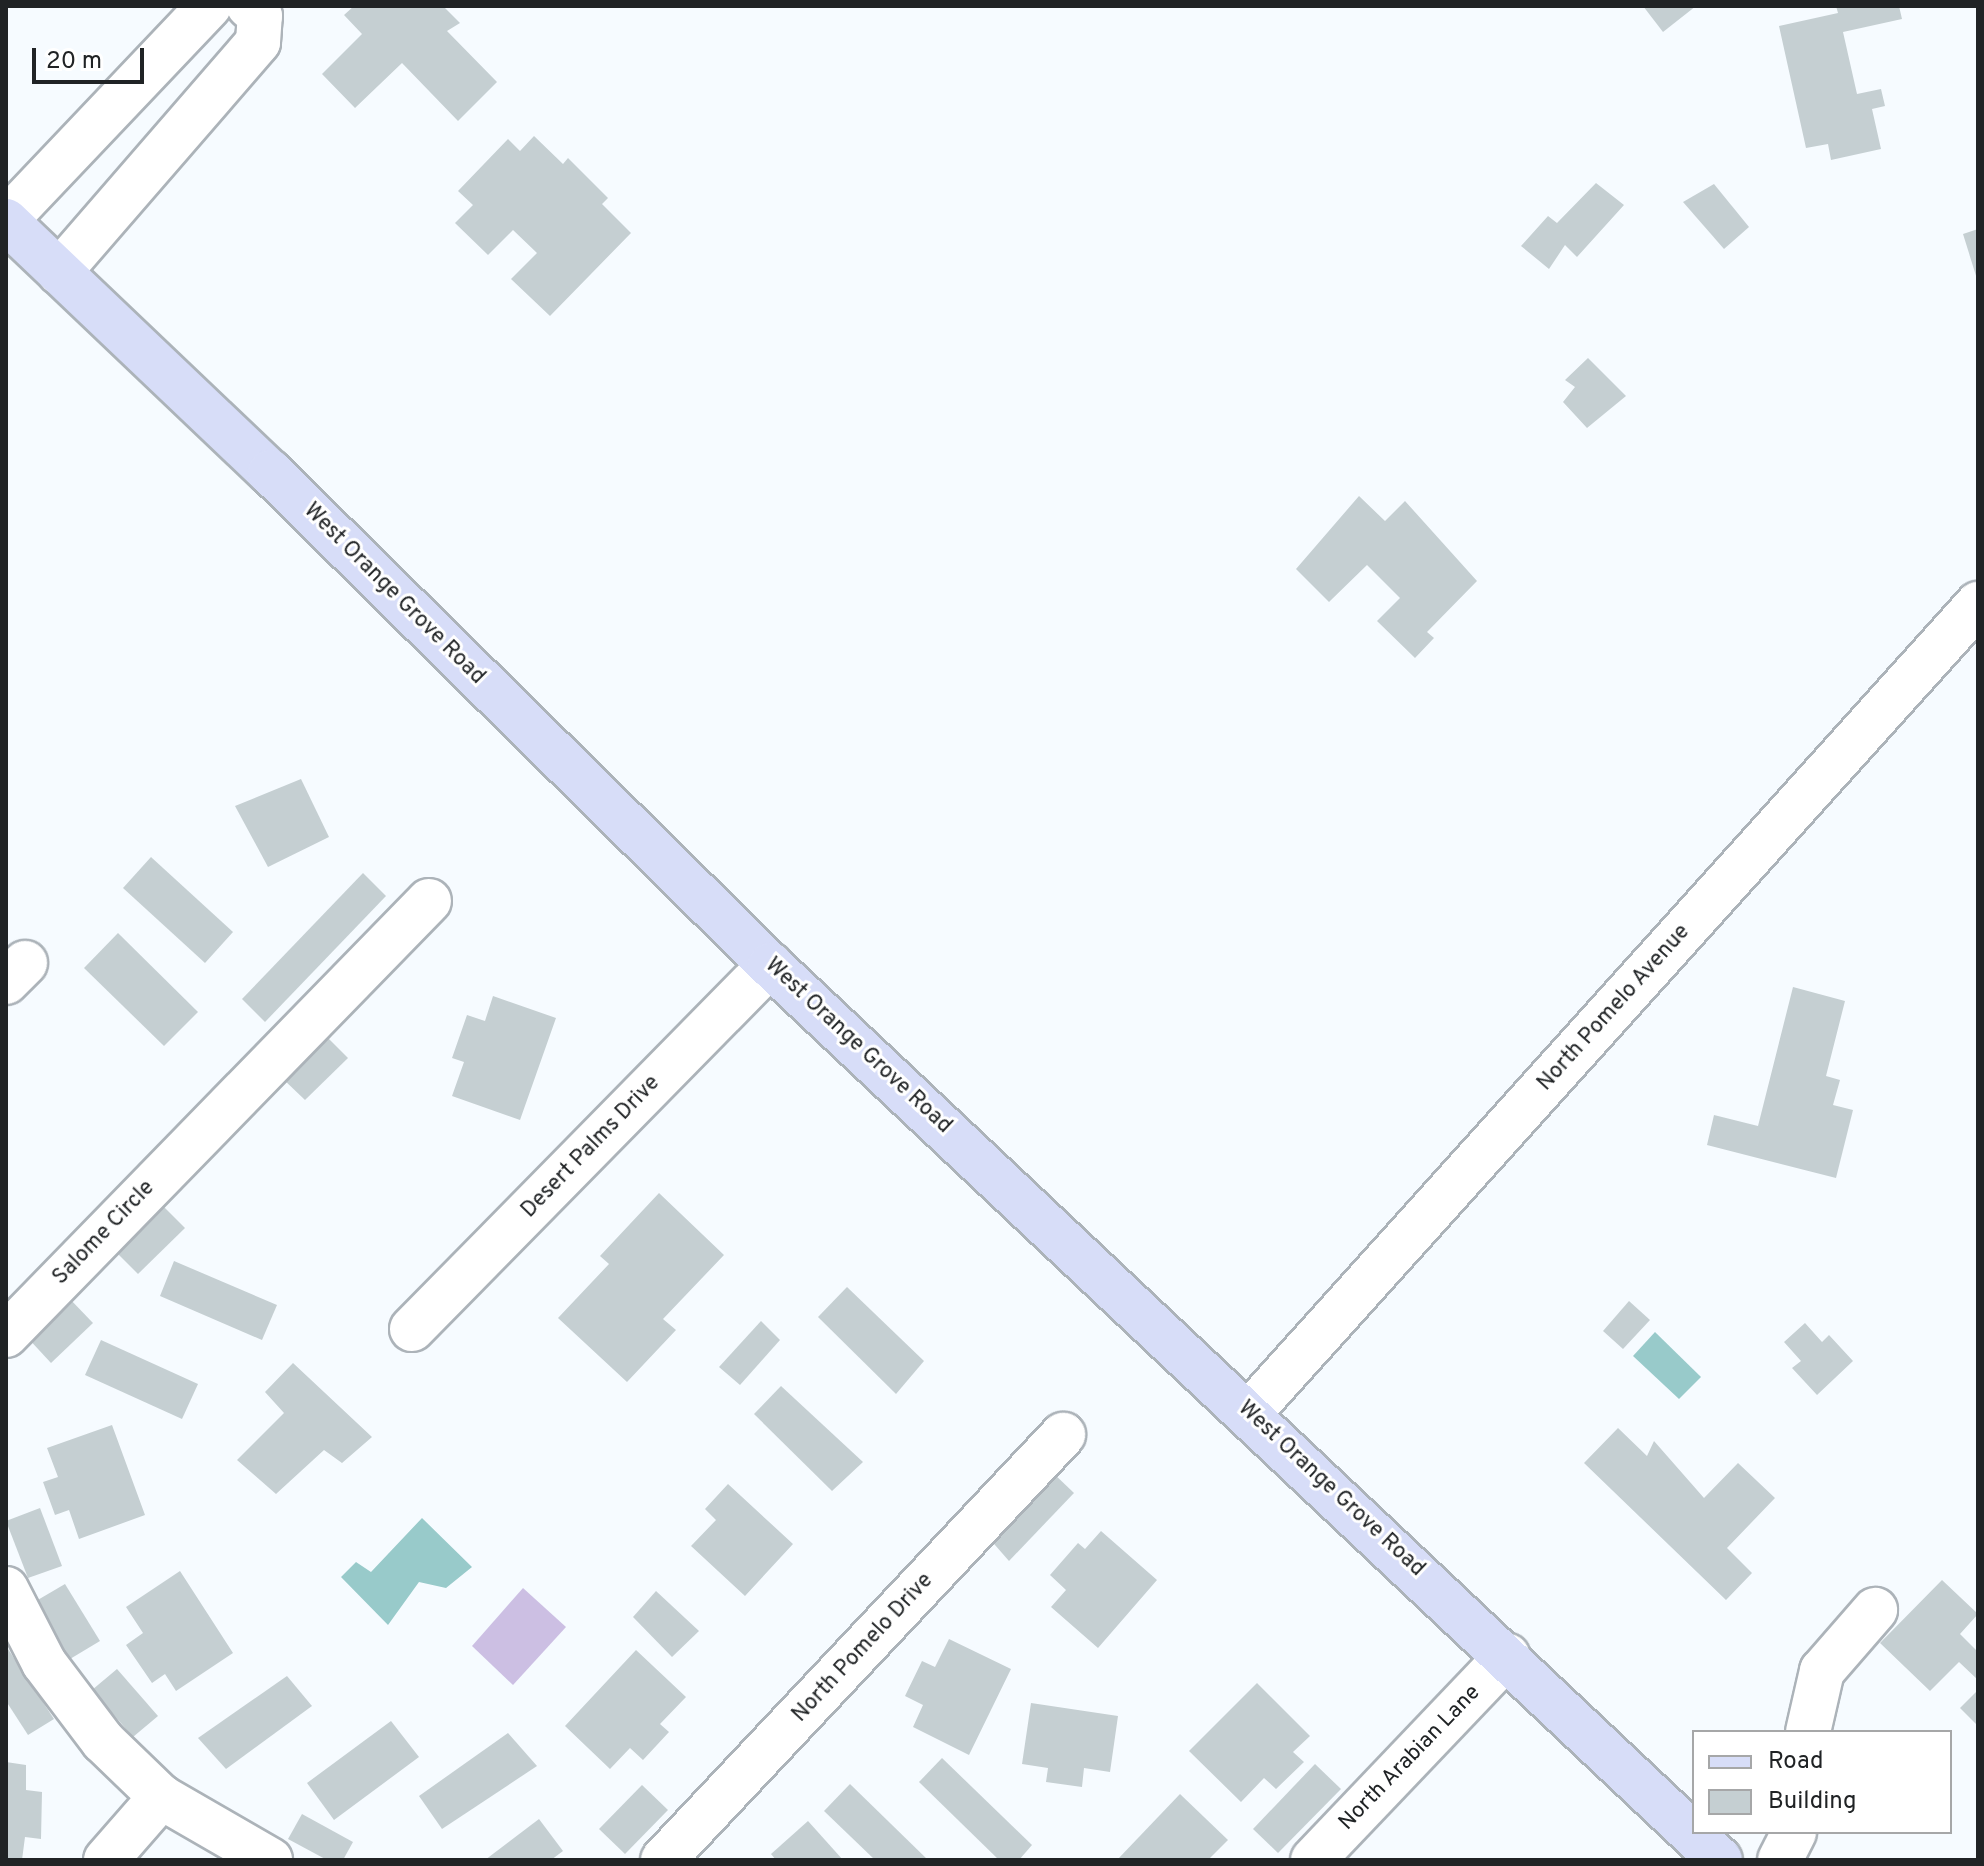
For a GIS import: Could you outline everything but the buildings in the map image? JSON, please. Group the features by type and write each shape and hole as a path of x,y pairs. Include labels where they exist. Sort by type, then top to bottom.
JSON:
{"main road":[{"name":"West Orange Grove Road","path":"6,221 770,965 1250,1412 1692,1833"},
{"name":"West Orange Grove Road","path":"1693,1834 1720,1860"}],"street":[{"path":"6,221 209,6"},
{"path":"59,272 258,42 260,16 249,6"},
{"path":"172,45 218,89"},
{"name":"North Pomelo Avenue","path":"1250,1412 1978,604"},
{"name":"Salome Circle","path":"6,1335 429,901"},
{"name":"Desert Palms Drive","path":"412,1329 770,965"},
{"name":"North Pomelo Drive","path":"663,1860 1063,1435"},
{"path":"6,1589 44,1663 103,1741 161,1797 270,1860"},
{"path":"1808,1730 1822,1671 1875,1610"},
{"name":"North Arabian Lane","path":"1313,1860 1507,1656"},
{"path":"106,1860 161,1797"},
{"path":"1780,1860 1793,1834"}],"shaded area":[{"path":"523,1588 566,1627 513,1685 472,1646"}],"water":[{"path":"1655,1332 1701,1377 1679,1399 1633,1356"},
{"path":"422,1518 472,1567 446,1588 419,1582 388,1625 341,1577 356,1562 371,1572"}]}
